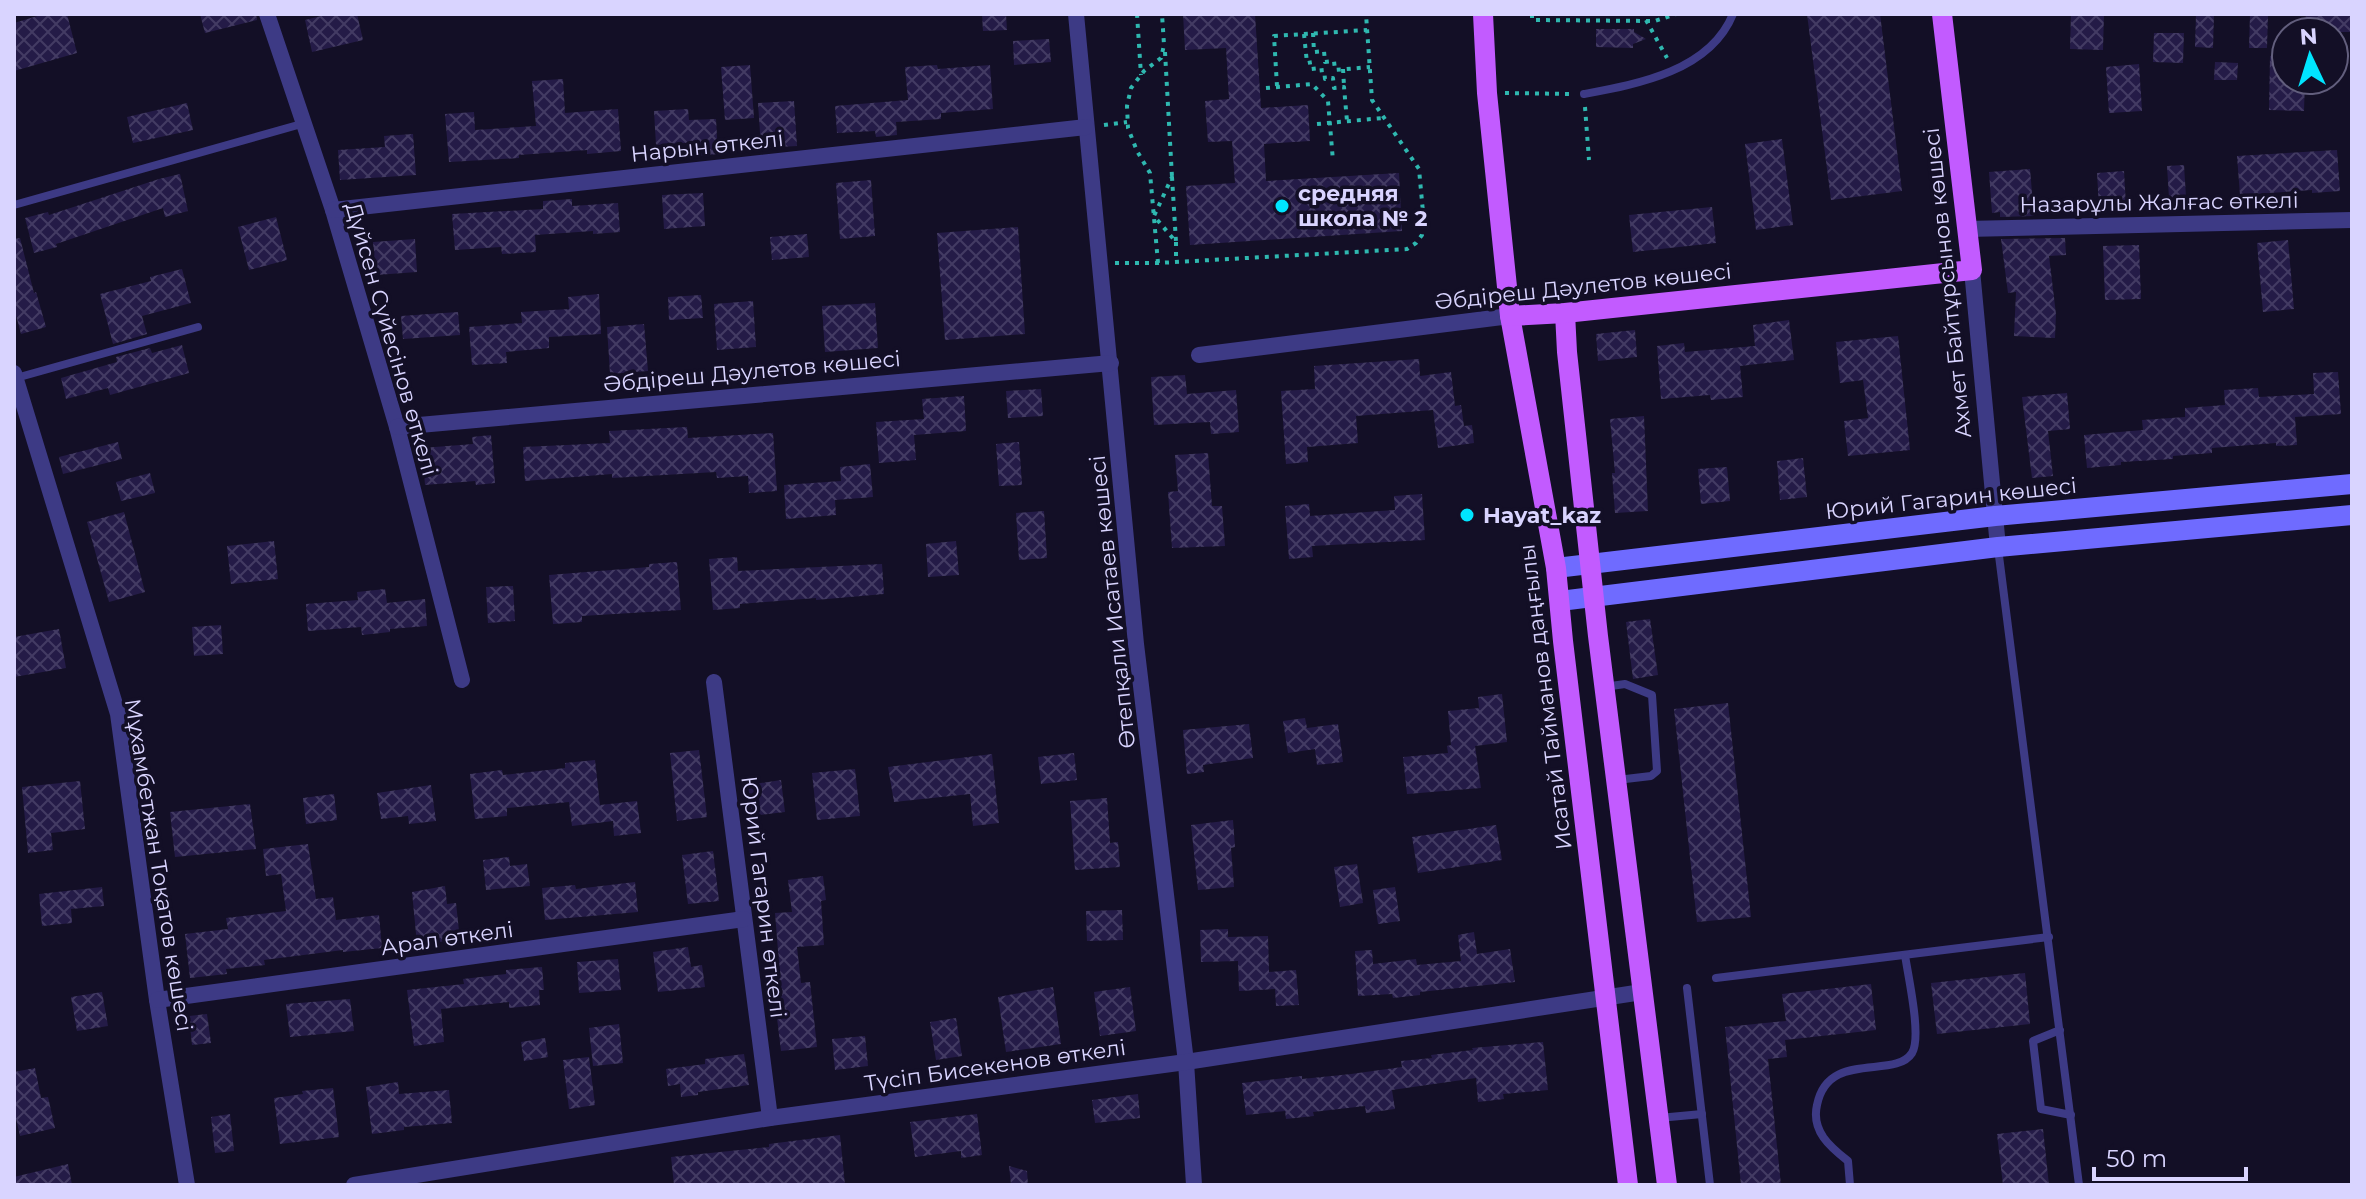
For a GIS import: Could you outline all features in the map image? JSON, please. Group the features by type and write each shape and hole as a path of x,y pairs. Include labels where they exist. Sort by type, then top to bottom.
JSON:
{"main road":[{"name":"Исатай Тайманов даңғылы","path":"1483,14 1487,93 1510,316 1556,568 1628,1185"},
{"name":"Ахмет Байтұрсынов көшесі","path":"1942,14 1972,270"},
{"name":"Әбдіреш Дәулетов көшесі","path":"1510,316 1565,313 1972,270"},
{"path":"1565,313 1604,687 1667,1185"}],"street":[{"name":"Дүйсен Сүйесінов өткелі","path":"267,14 333,210 397,427 462,680"},
{"name":"Өтепқали Исатаев көшесі","path":"1076,14 1136,644 1186,1062 1194,1185"},
{"name":"Нарын өткелі","path":"333,210 1086,127"},
{"name":"Назарұлы Жалғас өткелі","path":"1966,229 2352,220"},
{"name":"Ахмет Байтұрсынов көшесі","path":"1972,270 1998,547"},
{"name":"Әбдіреш Дәулетов көшесі","path":"1199,355 1510,316"},
{"name":"Әбдіреш Дәулетов көшесі","path":"397,427 1111,363"},
{"name":"Мұхамбетжан Тоқатов көшесі","path":"15,376 118,714 157,1000 187,1185"},
{"name":"Юрий Гагарин көшесі","path":"1556,568 1995,516 2352,484"},
{"path":"1560,601 1998,547 2352,515"},
{"name":"Юрий Гагарин өткелі","path":"714,682 770,1118"},
{"name":"Арал өткелі","path":"157,1000 744,919"},
{"name":"Түсіп Бисекенов өткелі","path":"354,1185 770,1118 1186,1062 1642,992"}],"lane":[{"path":"1584,94 1631,86 1674,71 1705,50 1728,25 1733,14"},
{"path":"14,205 305,123"},
{"path":"15,376 198,327"},
{"path":"1998,547 2079,1185"},
{"path":"1604,687 1625,684 1652,695 1657,771 1651,776 1616,780"},
{"path":"1716,978 2049,937"},
{"path":"1850,1185 1848,1161 1821,1138 1815,1111 1820,1091 1837,1074 1901,1061 1911,1055 1917,1039 1905,955"},
{"path":"1687,988 1710,1185"},
{"path":"2060,1030 2033,1041 2041,1109 2071,1115"},
{"path":"1659,1119 1702,1114"}],"path":[{"path":"1137,14 1141,75"},
{"path":"1162,14 1176,262"},
{"path":"1101,263 1158,263 1407,249 1416,243 1422,235 1424,223 1419,169 1372,100 1366,14"},
{"path":"1532,14 1532,20 1655,21 1676,14"},
{"path":"1646,20 1674,71"},
{"path":"1277,86 1274,36 1367,30"},
{"path":"1313,33 1314,52 1324,51 1325,62 1334,61 1335,70 1370,67"},
{"path":"1304,34 1307,63 1313,62 1314,71 1324,70 1325,79 1333,78 1334,88 1344,87"},
{"path":"1158,263 1150,173 1137,151 1128,122 1127,106 1131,88 1161,58 1164,45"},
{"path":"1343,69 1347,121"},
{"path":"1266,88 1312,84 1328,101 1333,161"},
{"path":"1487,93 1584,94 1589,160"},
{"path":"1317,124 1384,118"},
{"path":"1086,127 1128,122"},
{"path":"1154,216 1172,177"},
{"path":"1154,216 1176,242"}],"building":[{"path":"44,14 67,14 77,53 14,71 14,23"},
{"path":"200,14 256,14 257,20 205,33"},
{"path":"329,14 357,14 363,40 312,52 305,20"},
{"path":"982,14 1006,14 1007,30 983,31"},
{"path":"1183,14 1255,14 1261,108 1308,105 1310,141 1264,144 1266,181 1399,173 1402,231 1190,245 1186,186 1235,183 1232,141 1208,142 1205,101 1229,99 1226,48 1185,50"},
{"path":"1807,14 1880,14 1902,191 1831,200"},
{"path":"2071,14 2104,14 2103,50 2070,49"},
{"path":"2196,14 2214,14 2213,48 2195,47"},
{"path":"2250,14 2268,15 2267,48 2249,48"},
{"path":"2352,14 2352,32 2350,16 2306,16"},
{"path":"1596,29 1634,29 1646,39 1633,44 1633,48 1596,47"},
{"path":"2154,33 2184,33 2183,63 2153,62"},
{"path":"1049,39 1051,62 1014,65 1013,41"},
{"path":"2270,56 2270,96 2304,96 2304,111 2269,110"},
{"path":"2215,62 2238,63 2237,80 2214,80"},
{"path":"2139,64 2142,111 2109,113 2106,67"},
{"path":"750,65 754,118 725,120 721,67"},
{"path":"937,65 938,69 990,65 993,109 941,113 941,119 896,122 897,135 876,137 875,131 837,133 835,106 908,100 905,67"},
{"path":"563,79 565,113 618,109 621,151 587,154 587,150 449,162 445,114 474,112 475,130 536,126 532,81"},
{"path":"794,101 797,146 761,148 758,103"},
{"path":"187,103 193,130 133,143 127,117"},
{"path":"688,109 689,120 716,119 718,154 700,156 699,142 656,145 654,111"},
{"path":"413,134 416,175 340,180 338,150 385,147 384,136"},
{"path":"1782,139 1793,225 1756,230 1745,144"},
{"path":"2337,150 2340,191 2240,195 2237,156"},
{"path":"2184,165 2186,197 2169,198 2167,166"},
{"path":"2030,169 2034,216 2000,217 2000,212 1992,213 1989,172"},
{"path":"2124,171 2126,206 2099,208 2097,173"},
{"path":"180,174 188,211 165,217 163,208 34,253 25,218 48,212 49,215"},
{"path":"871,180 875,236 840,239 836,183"},
{"path":"703,193 705,226 664,229 662,195"},
{"path":"572,199 572,206 618,203 620,232 535,235 536,252 502,254 501,247 455,250 452,214 543,209 543,201"},
{"path":"1712,207 1716,243 1633,252 1629,215"},
{"path":"276,217 287,260 249,270 238,227"},
{"path":"1018,227 1025,334 945,340 937,233"},
{"path":"807,234 809,257 772,260 770,237"},
{"path":"20,238 46,327 21,334 14,308 14,239"},
{"path":"2065,238 2066,255 2049,256 2056,314 2055,338 2014,336 2016,292 2008,293 2001,239"},
{"path":"415,239 417,272 376,275 373,242"},
{"path":"2288,240 2294,309 2263,312 2257,243"},
{"path":"2139,245 2141,299 2105,300 2103,246"},
{"path":"182,269 191,303 142,316 147,334 113,344 100,294 151,281 150,277"},
{"path":"599,294 601,334 549,337 549,348 506,352 507,363 472,365 469,327 522,323 521,312 569,309 568,297"},
{"path":"701,295 703,318 669,320 668,297"},
{"path":"753,301 756,347 717,350 714,304"},
{"path":"875,303 878,348 825,352 822,306"},
{"path":"458,312 460,335 403,339 401,316"},
{"path":"1789,320 1794,360 1740,366 1743,397 1711,400 1710,395 1661,399 1657,346 1684,343 1685,352 1755,346 1753,325"},
{"path":"644,324 648,371 610,374 607,327"},
{"path":"1635,330 1637,357 1598,361 1596,334"},
{"path":"1898,336 1910,450 1848,456 1844,421 1868,418 1863,380 1840,383 1836,342"},
{"path":"182,345 189,373 110,395 108,388 66,399 61,378 117,362 116,357 150,348 152,353"},
{"path":"1419,359 1420,376 1451,372 1455,406 1461,405 1464,426 1472,425 1474,443 1438,448 1433,410 1356,416 1358,443 1307,447 1308,462 1286,464 1281,391 1315,389 1314,366"},
{"path":"2338,372 2341,414 2295,417 2297,445 2276,446 2276,443 2212,448 2212,453 2087,468 2084,435 2143,430 2142,420 2185,417 2185,408 2225,405 2224,390 2258,388 2259,397 2314,394 2313,373"},
{"path":"1185,375 1187,394 1236,390 1239,432 1211,434 1210,422 1154,425 1151,377"},
{"path":"1041,389 1043,416 1008,418 1006,391"},
{"path":"2067,393 2070,429 2048,431 2053,476 2032,478 2022,397"},
{"path":"964,396 966,431 914,435 916,460 879,463 876,422 924,419 922,399"},
{"path":"1644,416 1648,511 1615,513 1610,419"},
{"path":"687,427 688,438 773,433 777,491 749,493 748,476 717,478 716,472 612,478 612,474 525,481 523,447 610,443 609,431"},
{"path":"491,435 495,483 476,485 475,481 425,485 422,448 473,444 472,437"},
{"path":"118,442 122,459 63,474 59,457"},
{"path":"1019,442 1022,485 999,486 996,444"},
{"path":"1208,453 1212,506 1222,506 1225,546 1172,548 1168,492 1178,491 1175,455"},
{"path":"1803,458 1807,497 1780,500 1777,461"},
{"path":"870,464 873,497 835,500 836,515 786,519 784,485 841,481 840,467"},
{"path":"1727,467 1730,501 1701,504 1698,469"},
{"path":"150,473 155,493 121,501 116,482"},
{"path":"1422,494 1425,540 1312,546 1313,557 1289,559 1285,506 1309,504 1310,516 1395,510 1394,496"},
{"path":"1044,511 1047,558 1019,560 1016,513"},
{"path":"124,512 145,592 109,602 87,522"},
{"path":"274,541 278,579 231,584 227,546"},
{"path":"956,541 959,575 928,577 926,544"},
{"path":"737,557 738,571 882,564 884,594 740,604 740,608 713,610 709,559"},
{"path":"677,562 681,610 582,616 582,622 553,624 549,575"},
{"path":"513,586 515,621 488,623 486,587"},
{"path":"385,589 387,603 425,599 427,626 362,635 361,627 308,631 306,604 358,600 357,592"},
{"path":"1650,619 1658,675 1633,679 1626,622"},
{"path":"221,625 223,654 194,656 192,627"},
{"path":"59,629 66,668 14,677 14,637"},
{"path":"1502,694 1507,742 1475,746 1481,788 1407,794 1403,757 1448,753 1447,746 1451,745 1448,711 1479,708 1478,697"},
{"path":"1728,703 1751,917 1697,922 1674,709"},
{"path":"1305,718 1307,728 1338,724 1343,762 1317,765 1315,749 1288,753 1283,721"},
{"path":"1249,724 1253,758 1203,765 1204,772 1187,774 1183,730"},
{"path":"699,750 707,817 677,821 670,753"},
{"path":"1074,753 1077,780 1041,784 1038,757"},
{"path":"992,754 999,823 973,826 970,794 894,802 888,767"},
{"path":"595,760 600,805 637,801 641,833 614,836 613,821 572,826 569,802 507,808 507,816 475,819 470,774 502,770 503,775 565,768 565,763"},
{"path":"855,769 860,816 817,820 812,773"},
{"path":"781,780 785,812 752,816 748,785"},
{"path":"80,781 85,829 51,833 53,850 28,853 22,787"},
{"path":"431,785 436,821 409,824 408,816 381,819 377,793"},
{"path":"334,794 337,820 306,824 303,798"},
{"path":"1107,798 1110,843 1118,842 1120,867 1075,870 1070,801"},
{"path":"250,804 256,849 175,857 170,812"},
{"path":"1233,820 1235,847 1231,848 1234,887 1198,890 1191,825"},
{"path":"1496,825 1502,860 1418,873 1412,837"},
{"path":"308,844 316,899 333,897 336,920 379,915 382,948 264,960 265,965 226,969 227,974 190,978 185,934 228,929 226,918 286,911 281,874 266,876 263,849"},
{"path":"713,851 719,901 688,904 682,855"},
{"path":"509,857 510,866 527,864 530,886 486,890 483,860"},
{"path":"1357,864 1363,903 1340,907 1334,867"},
{"path":"823,876 826,900 821,901 824,945 797,947 801,983 810,982 817,1047 781,1051 772,977 780,976 775,913 792,912 788,880"},
{"path":"635,882 638,912 545,920 542,888 575,885 576,889"},
{"path":"445,886 447,904 456,903 460,940 417,944 412,892"},
{"path":"102,887 104,906 71,909 72,923 42,926 39,894"},
{"path":"1395,887 1400,921 1378,924 1373,890"},
{"path":"1122,910 1123,940 1087,941 1086,911"},
{"path":"1228,929 1228,937 1268,936 1269,972 1296,970 1299,1005 1276,1006 1275,989 1239,991 1238,961 1201,962 1200,930"},
{"path":"1474,932 1477,954 1510,949 1515,982 1420,992 1420,995 1393,998 1392,994 1358,996 1355,951 1372,950 1373,964 1416,959 1417,965 1461,961 1458,935"},
{"path":"688,947 691,967 702,965 705,987 658,992 653,952"},
{"path":"618,959 621,990 579,993 577,962"},
{"path":"542,967 544,990 539,990 540,1005 509,1008 509,1002 441,1009 444,1042 414,1046 407,990 464,984 463,979 506,974 506,970"},
{"path":"2025,973 2030,1024 1937,1034 1931,983"},
{"path":"1871,984 1876,1030 1785,1040 1787,1057 1768,1059 1781,1185 1741,1185 1725,1027 1786,1021 1782,994"},
{"path":"1053,987 1061,1044 1006,1052 998,997"},
{"path":"1130,987 1136,1031 1100,1036 1094,992"},
{"path":"102,992 108,1026 77,1031 71,997"},
{"path":"350,999 354,1031 290,1037 286,1004"},
{"path":"207,1014 211,1043 192,1045 189,1016"},
{"path":"956,1018 962,1056 936,1060 930,1022"},
{"path":"619,1024 623,1063 593,1066 589,1028"},
{"path":"865,1036 868,1066 835,1070 832,1039"},
{"path":"545,1038 548,1057 524,1061 521,1042"},
{"path":"1543,1042 1548,1090 1503,1094 1504,1099 1478,1102 1476,1078 1392,1090 1395,1109 1366,1113 1365,1106 1313,1112 1314,1116 1286,1119 1285,1111 1246,1115 1242,1083 1351,1074 1402,1067 1401,1061 1432,1058 1431,1055 1472,1048"},
{"path":"744,1054 749,1085 681,1097 680,1084 668,1086 666,1069 705,1064 705,1059"},
{"path":"589,1057 595,1105 569,1109 563,1060"},
{"path":"35,1068 41,1098 48,1097 55,1128 20,1136 14,1110 14,1072"},
{"path":"398,1082 399,1094 449,1090 452,1123 404,1127 404,1130 372,1134 366,1087"},
{"path":"333,1088 339,1137 280,1144 274,1098"},
{"path":"1138,1094 1140,1118 1095,1123 1092,1100"},
{"path":"230,1114 234,1151 215,1153 211,1117"},
{"path":"977,1114 982,1155 961,1158 961,1151 915,1157 910,1122"},
{"path":"2043,1129 2049,1185 2003,1185 1997,1134"},
{"path":"840,1135 845,1185 674,1185 671,1157 769,1147 769,1144"},
{"path":"68,1164 72,1185 14,1185 14,1177"},
{"path":"1009,1166 1027,1171 1028,1185 1011,1185"}],"place":[{"name":"cредняя школа № 2","path":"1282,206"},
{"name":"Hayat_kaz","path":"1467,515"}]}
